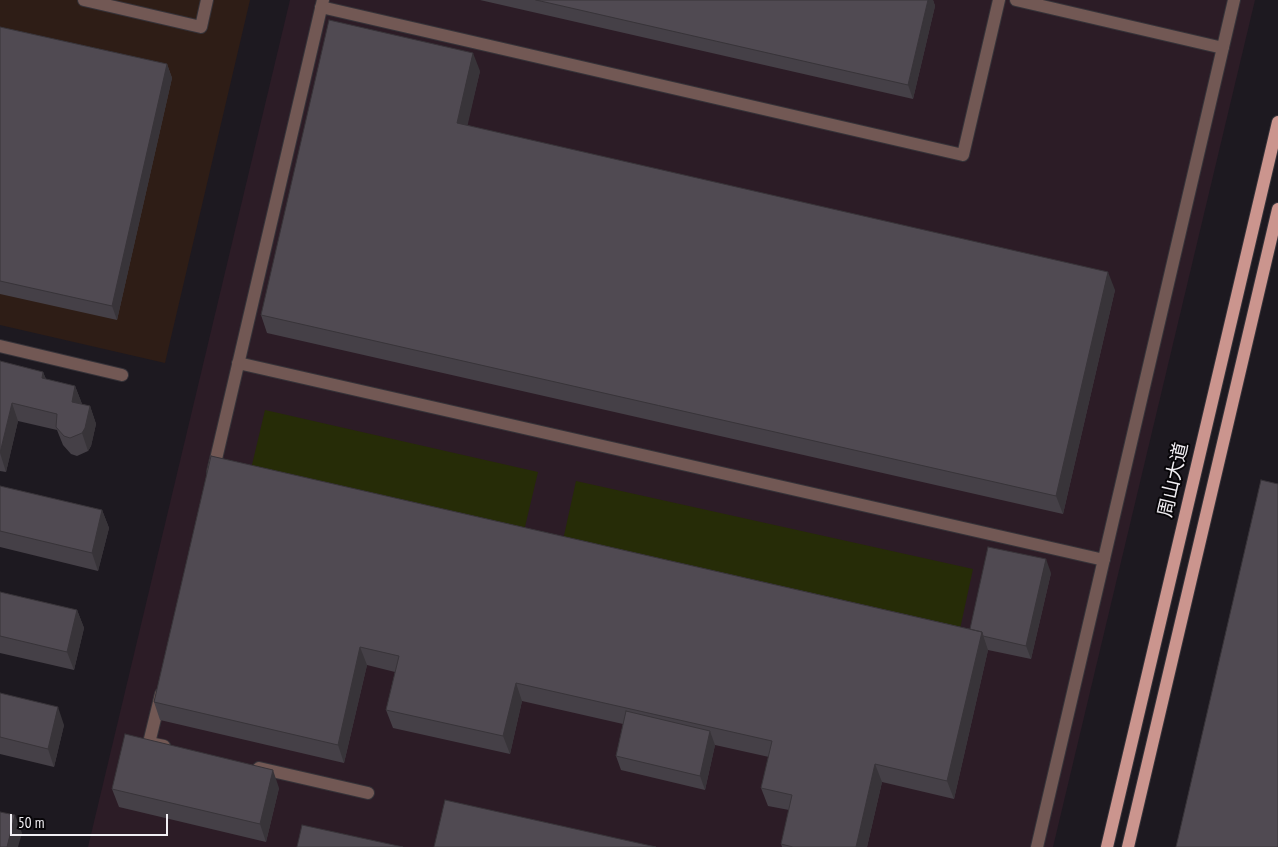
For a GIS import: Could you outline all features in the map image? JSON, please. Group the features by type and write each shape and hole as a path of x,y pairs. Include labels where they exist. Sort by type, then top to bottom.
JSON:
{"main road":[{"name":"周山大道","path":"1107,847 1278,122"},
{"name":"周山大道","path":"1128,847 1278,209"}],"lane":[{"path":"84,0 201,27 207,0"},
{"path":"209,486 322,4 963,155 999,0"},
{"path":"1016,0 1223,48"},
{"path":"1037,847 1234,0"},
{"path":"0,346 122,375"},
{"path":"238,363 1104,560"},
{"path":"163,686 149,743 178,750"},
{"path":"244,765 368,793"}],"shaded area":[{"path":"0,0 250,0 165,363 0,325"},
{"path":"290,0 1255,0 1053,847 88,847"}],"green space":[{"path":"265,410 538,472 524,531 251,469"},
{"path":"576,481 973,569 960,629 563,540"}],"building":[{"path":"536,0 928,0 908,85"},
{"path":"329,20 473,53 457,123 1108,272 1056,496 261,315"},
{"path":"0,27 167,64 112,306 0,281"},
{"path":"0,361 43,372 42,378 75,386 72,402 90,406 82,433 70,438 64,436 56,427 57,414 12,403 0,453"},
{"path":"211,456 982,632 947,781 875,764 856,847 793,847 781,844 792,795 761,788 772,741 516,683 503,736 386,710 399,656 360,647 338,745 154,702"},
{"path":"1261,480 1278,484 1278,847 1176,847"},
{"path":"0,486 102,510 92,553 0,531"},
{"path":"988,547 1046,559 1026,646 983,636 982,632 970,629"},
{"path":"0,592 77,610 67,652 0,636"},
{"path":"0,693 58,707 48,749 0,737"},
{"path":"626,711 710,731 700,776 616,756"},
{"path":"125,734 273,770 260,824 112,789"},
{"path":"445,800 656,847 434,847"},
{"path":"0,812 15,815 7,847 0,847"},
{"path":"302,825 403,847 297,847"}]}
